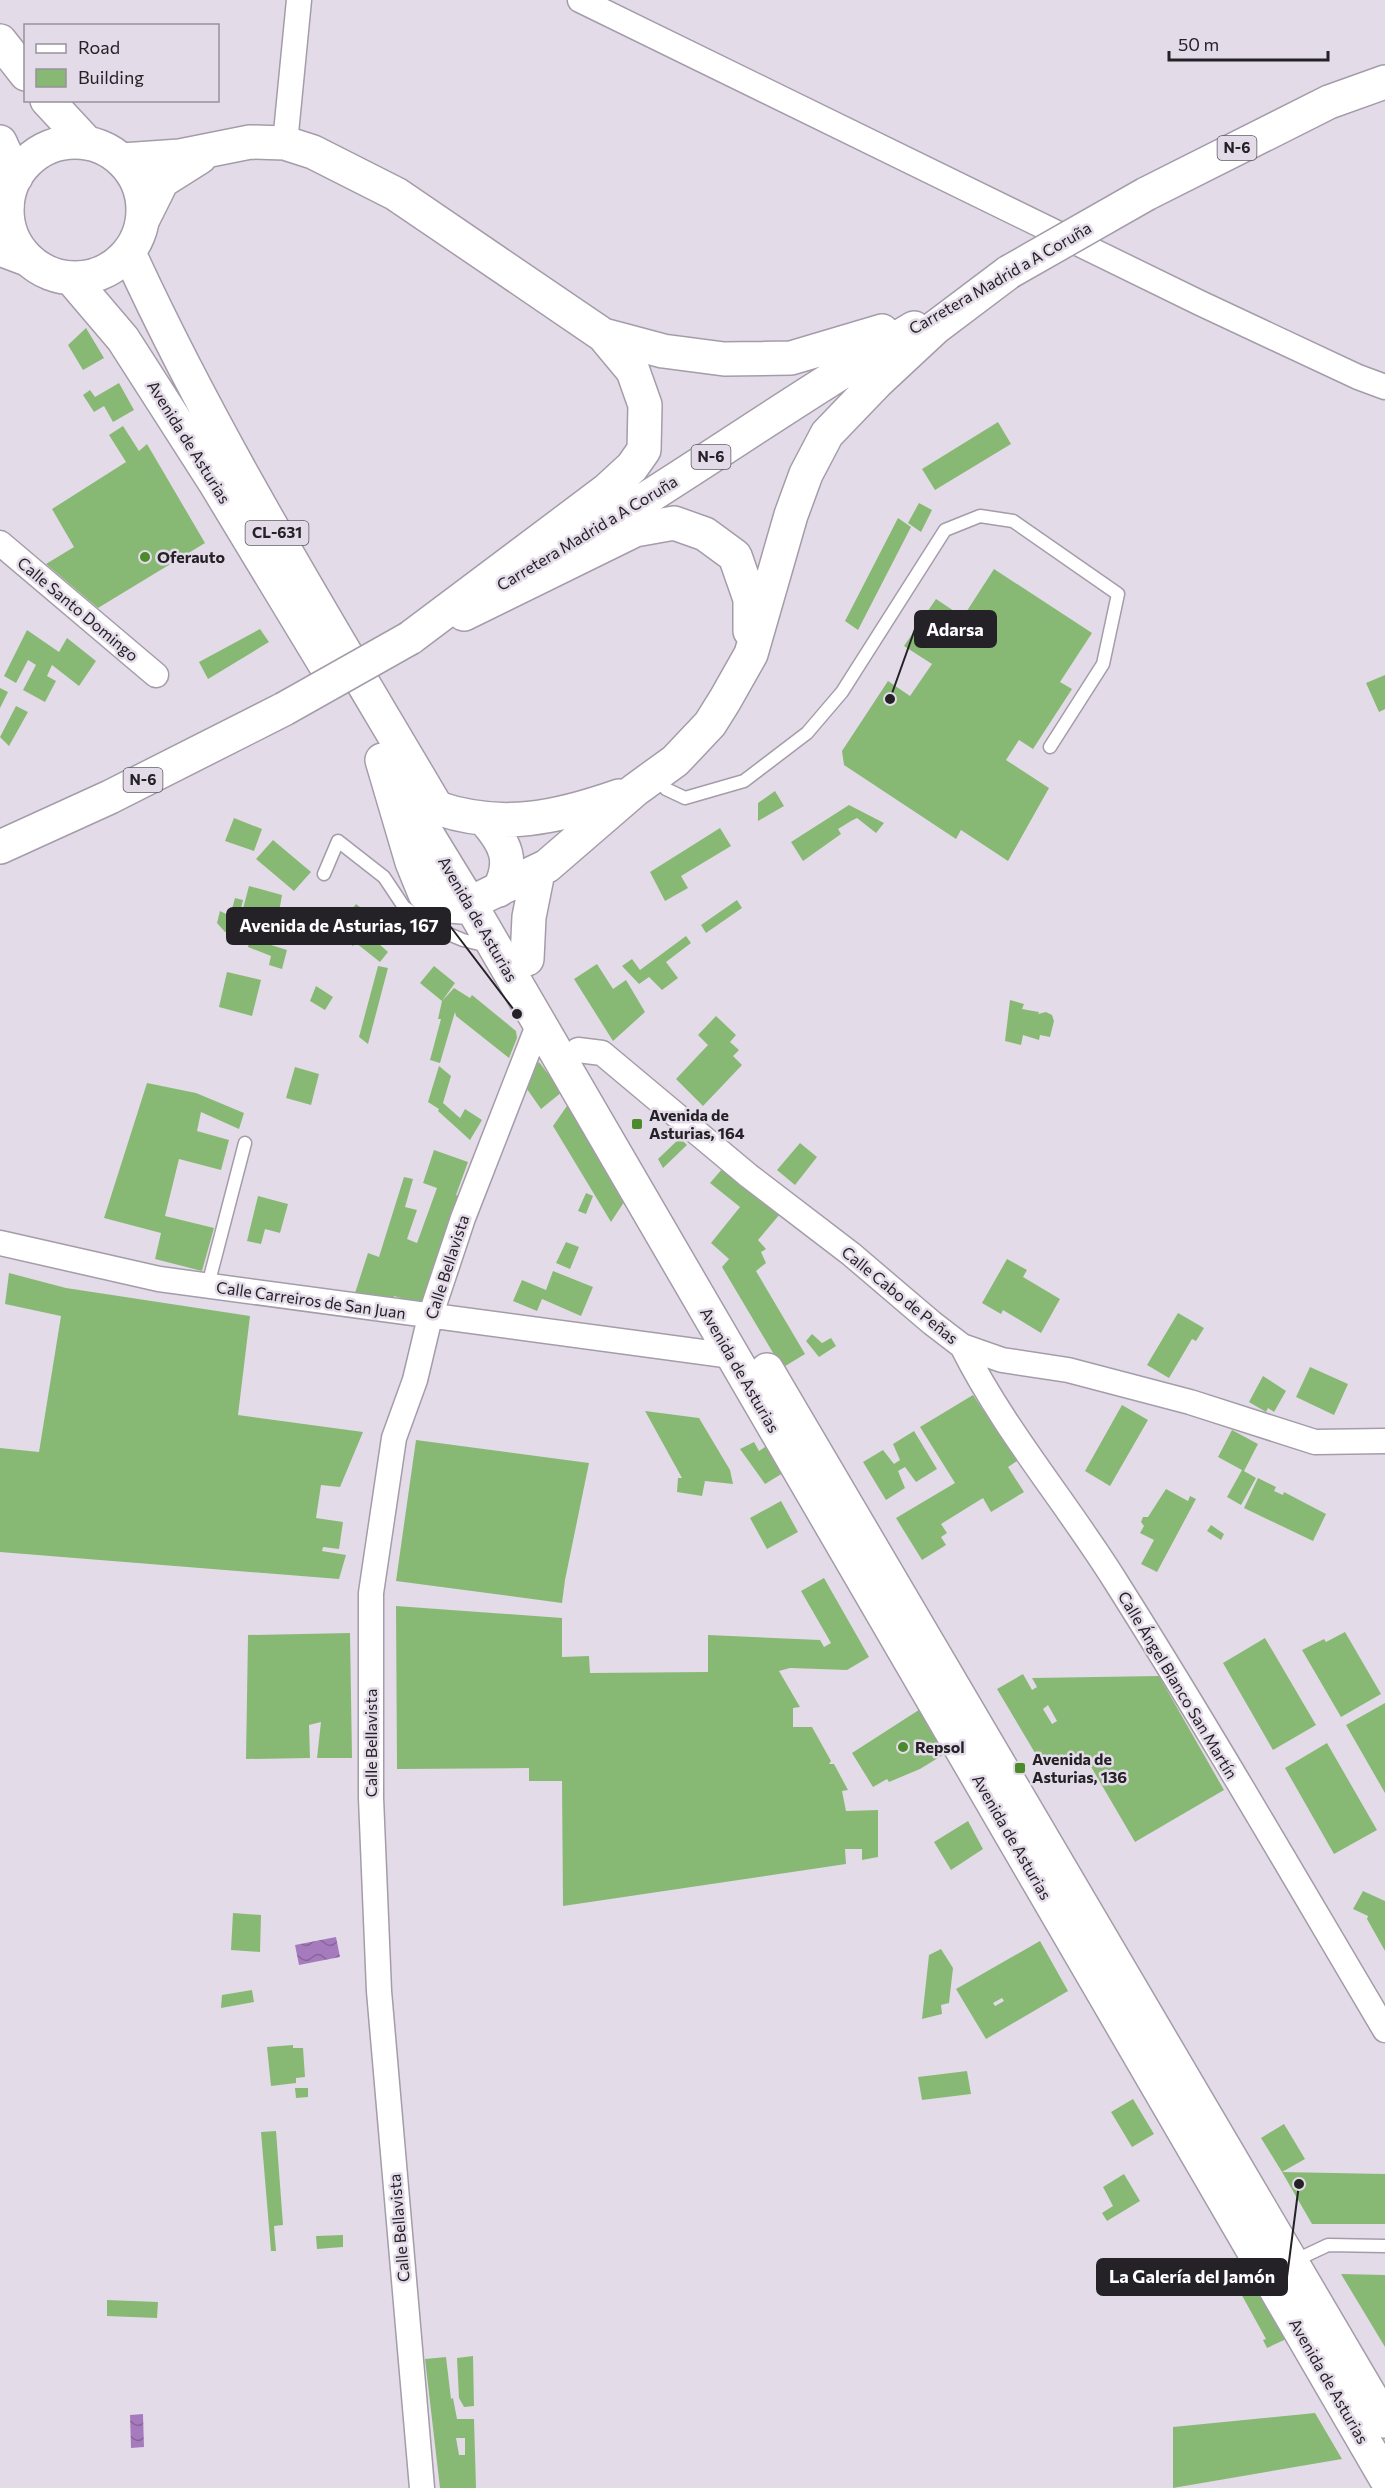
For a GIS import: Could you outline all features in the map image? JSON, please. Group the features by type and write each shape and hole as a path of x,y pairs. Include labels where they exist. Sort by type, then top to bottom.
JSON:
{"main road":[{"path":"0,41 24,71"},
{"name":"Carretera Madrid a A Coruña","path":"0,847 110,797 284,709 410,638 608,524 846,368 1146,194 1329,102 1385,82"},
{"path":"49,102 87,143"},
{"path":"0,142 14,254 51,274 72,279 101,274 129,253 162,181 216,149"},
{"path":"122,160 180,156 250,142 285,142 313,152 396,194 603,334 633,371 645,405 644,450 632,467 607,490 410,638"},
{"path":"7,198 36,154 59,144 87,143 107,149 122,160 138,183 143,199 144,217"},
{"name":"Avenida de Asturias","path":"129,253 166,333 188,374 306,585 486,896 527,959 578,1050 1384,2419"},
{"path":"603,334 663,351 724,359 791,358 870,337 1009,272"},
{"path":"486,896 538,872 692,745 710,724 751,654 791,515 806,474 827,434 877,381 936,327 1009,272"},
{"name":"Avenida de Asturias","path":"72,279 123,339 214,481 382,760 412,862 425,894 437,905 446,908 457,908 486,896"},
{"path":"410,638 486,605 635,530 674,523 705,534 735,556 750,599 751,654"},
{"path":"437,808 485,820 555,816 645,783"},
{"path":"485,820 499,837 505,850 508,867 486,896"},
{"path":"527,959 529,917 538,872"},
{"name":"Avenida de Asturias","path":"486,896 494,947 1385,2477"}],"street":[{"path":"285,142 299,0"},
{"path":"580,0 1200,303 1358,377 1385,387"},
{"name":"Calle Santo Domingo","path":"0,543 156,675"},
{"name":"Calle Bellavista","path":"422,2488 379,1991 371,1798 371,1593 394,1438 415,1380 430,1317 463,1218 538,1023"},
{"name":"Calle Cabo de Peñas","path":"578,1050 602,1053 749,1176 828,1236 962,1346 1002,1360 1068,1371 1190,1402 1315,1442 1385,1441"},
{"name":"Calle Carreiros de San Juan","path":"0,1242 159,1279 732,1356"},
{"name":"Calle Ángel Blanco San Martín","path":"962,1346 986,1393 1094,1547 1154,1641 1385,2030"}],"lane":[{"path":"645,783 685,798 744,781 783,753 807,733 842,692 945,530 980,516 1013,521 1118,594 1104,664 1050,747"},
{"path":"324,874 338,841 384,877 404,907 434,928 463,940 494,947"},
{"path":"208,1285 245,1143"},
{"path":"1292,2262 1328,2245 1385,2246"}],"water":[{"path":"336,1937 340,1957 299,1965 295,1945"},
{"path":"143,2414 144,2447 131,2448 130,2415"}],"building":[{"path":"86,328 104,358 83,370 68,345"},
{"path":"119,383 134,410 113,422 104,406 94,412 83,395 90,390 95,397"},
{"path":"998,422 1011,444 935,490 922,469"},
{"path":"123,426 139,451 147,444 205,543 98,608 46,564 74,547 52,509 126,462 109,435"},
{"path":"919,503 932,510 921,532 908,523"},
{"path":"898,518 911,527 858,630 845,621"},
{"path":"994,569 1092,633 1060,682 1072,689 1033,749 1019,740 1006,760 1049,788 1008,861 961,830 956,839 844,765 842,751 888,681 910,696 932,664 904,646 936,599 963,617"},
{"path":"260,629 269,642 208,679 199,662"},
{"path":"27,630 59,652 67,638 96,661 79,686 52,665 47,676 56,681 45,702 23,690 36,665 28,660 16,683 4,676"},
{"path":"1385,675 1385,709 1379,712 1366,683"},
{"path":"0,688 8,692 0,708"},
{"path":"16,706 28,712 9,746 0,737"},
{"path":"775,791 784,806 758,821 758,803"},
{"path":"849,805 884,823 876,833 857,818 838,829 841,834 803,861 791,842"},
{"path":"234,818 262,829 254,851 225,841"},
{"path":"720,828 731,846 681,876 688,888 665,901 650,872"},
{"path":"273,840 311,872 294,891 256,859"},
{"path":"249,886 282,895 279,912 258,907 255,921 292,935 288,945 270,938 268,944 287,950 282,969 269,965 271,956 248,947 250,938 236,935"},
{"path":"235,898 243,900 235,934 225,932 217,923 220,911 230,916"},
{"path":"737,900 742,908 706,933 701,925"},
{"path":"356,904 377,920 371,927 374,930 377,927 385,933 377,942 388,952 380,962 356,943 353,946 349,943 352,940 337,928"},
{"path":"686,936 691,943 666,962 678,978 662,990 649,977 639,984 622,966 632,959 640,970"},
{"path":"597,964 613,989 626,980 645,1012 613,1041 574,979"},
{"path":"378,966 388,968 368,1044 359,1037"},
{"path":"434,966 455,983 442,1001 420,983"},
{"path":"227,972 261,980 252,1016 219,1007"},
{"path":"316,986 333,997 325,1010 310,1001"},
{"path":"454,988 470,998 472,995 516,1031 517,1038 509,1058 456,1016 455,1012 440,1063 430,1060 441,1019 438,1019 442,1001"},
{"path":"1010,1000 1024,1004 1022,1009 1052,1015 1054,1021 1050,1037 1040,1035 1039,1040 1023,1035 1021,1045 1005,1041"},
{"path":"716,1016 736,1035 730,1042 739,1050 733,1056 742,1065 703,1106 676,1079 708,1045 698,1035"},
{"path":"539,1062 562,1092 541,1109 520,1079"},
{"path":"439,1066 451,1076 443,1103 460,1118 465,1109 482,1120 470,1140 438,1111 439,1109 428,1102"},
{"path":"295,1067 319,1074 311,1105 286,1098"},
{"path":"147,1083 196,1093 244,1113 239,1129 201,1112 197,1131 229,1140 221,1170 179,1159 165,1216 214,1228 202,1271 155,1259 161,1233 104,1218"},
{"path":"569,1103 626,1199 611,1222 553,1126"},
{"path":"680,1138 687,1145 663,1168 658,1159"},
{"path":"800,1143 817,1157 795,1185 777,1170"},
{"path":"434,1150 468,1162 456,1195 461,1197 424,1305 394,1296 393,1303 355,1293 368,1253 379,1257 404,1177 413,1179 405,1207 417,1210 407,1239 417,1243 437,1188 423,1183"},
{"path":"723,1168 780,1214 758,1240 766,1249 761,1252 766,1263 756,1271 805,1354 782,1368 722,1267 729,1259 711,1243 740,1207 710,1183"},
{"path":"586,1193 593,1196 586,1214 578,1211"},
{"path":"258,1196 288,1204 280,1233 265,1229 261,1244 247,1241"},
{"path":"566,1242 579,1247 570,1269 556,1263"},
{"path":"1007,1259 1027,1270 1023,1277 1060,1299 1041,1333 1003,1310 1001,1314 982,1303"},
{"path":"553,1271 593,1287 581,1316 542,1299 537,1311 513,1301 522,1280 546,1290"},
{"path":"9,1273 66,1288 250,1316 238,1415 363,1432 340,1487 321,1485 316,1518 343,1522 339,1549 323,1547 322,1551 346,1555 339,1579 0,1552 0,1448 39,1452 61,1316 5,1304"},
{"path":"1178,1313 1204,1328 1196,1341 1192,1339 1169,1378 1147,1365"},
{"path":"812,1334 822,1343 831,1338 836,1346 819,1357 806,1341"},
{"path":"1310,1367 1348,1384 1334,1415 1296,1397"},
{"path":"1263,1376 1286,1391 1274,1412 1268,1408 1266,1412 1249,1402"},
{"path":"973,1395 1017,1461 1008,1467 1024,1492 991,1512 983,1498 941,1524 947,1533 941,1537 946,1545 922,1560 896,1518 955,1483 920,1427"},
{"path":"1122,1405 1148,1420 1110,1486 1085,1471"},
{"path":"645,1411 699,1418 730,1470 733,1484 705,1481 702,1496 677,1492 678,1478 682,1478"},
{"path":"1232,1430 1258,1444 1244,1471 1256,1478 1241,1505 1227,1497 1242,1470 1218,1457"},
{"path":"914,1431 937,1469 916,1482 905,1467 898,1471 905,1488 886,1500 863,1462 883,1450 894,1464 900,1460 893,1444"},
{"path":"416,1440 589,1463 562,1603 396,1581"},
{"path":"754,1442 759,1451 771,1443 788,1470 765,1484 740,1449"},
{"path":"1258,1478 1276,1487 1274,1491 1283,1495 1284,1492 1326,1514 1313,1541 1244,1508"},
{"path":"1166,1489 1188,1501 1190,1496 1196,1499 1157,1572 1141,1564 1154,1540 1140,1533 1144,1526 1141,1522 1143,1517 1148,1517"},
{"path":"781,1501 798,1532 767,1549 750,1518"},
{"path":"1211,1525 1224,1534 1221,1540 1207,1531"},
{"path":"824,1578 869,1657 847,1670 790,1668 779,1671 800,1707 793,1708 793,1727 812,1727 831,1761 829,1764 834,1764 848,1790 842,1791 846,1811 878,1810 878,1857 862,1860 862,1849 845,1849 846,1864 563,1906 562,1781 529,1781 529,1768 397,1769 396,1606 562,1618 562,1657 589,1656 590,1673 708,1672 708,1635 820,1640 824,1647 831,1643 801,1591"},
{"path":"1345,1632 1381,1694 1341,1717 1302,1650 1324,1639 1326,1642"},
{"path":"350,1633 352,1758 317,1758 321,1722 309,1725 310,1758 246,1759 248,1635"},
{"path":"1265,1638 1316,1725 1273,1750 1223,1663"},
{"path":"1023,1674 1032,1690 1037,1687 1032,1678 1159,1676 1224,1790 1135,1842 1083,1753 1038,1758 997,1689","holes":["1048,1705 1057,1721 1052,1724 1043,1709"]},
{"path":"1385,1703 1385,1793 1346,1725"},
{"path":"925,1706 951,1750 920,1769 889,1782 887,1779 873,1787 852,1753"},
{"path":"1327,1743 1377,1830 1334,1854 1285,1768"},
{"path":"968,1821 983,1849 951,1870 934,1842"},
{"path":"1363,1891 1385,1901 1385,1951 1367,1919 1368,1916 1353,1909"},
{"path":"233,1913 261,1915 260,1952 231,1950"},
{"path":"1040,1941 1068,1991 986,2039 956,1989","holes":["1002,1998 1004,2001 995,2006 993,2003"]},
{"path":"941,1949 953,1968 949,2003 941,2005 942,2014 922,2019 929,1955"},
{"path":"252,1990 254,2002 221,2008 222,1995"},
{"path":"293,2045 293,2048 303,2048 305,2077 296,2078 296,2083 271,2086 267,2047"},
{"path":"967,2071 971,2094 922,2100 918,2077"},
{"path":"295,2088 308,2088 308,2097 296,2098"},
{"path":"1133,2099 1154,2134 1132,2147 1111,2112"},
{"path":"1284,2124 1305,2159 1282,2172 1261,2138"},
{"path":"276,2131 283,2225 274,2226 276,2251 271,2251 261,2132"},
{"path":"1282,2172 1385,2174 1385,2224 1312,2224"},
{"path":"1124,2174 1140,2201 1107,2221 1102,2213 1113,2206 1103,2187"},
{"path":"343,2235 343,2247 317,2249 316,2236"},
{"path":"1252,2259 1297,2334 1267,2348 1263,2340 1266,2339 1229,2272"},
{"path":"1341,2274 1385,2275 1385,2347"},
{"path":"107,2300 158,2302 157,2318 107,2316"},
{"path":"473,2356 474,2406 464,2407 459,2398 457,2358"},
{"path":"446,2357 451,2399 453,2398 457,2419 474,2419 476,2488 440,2488 425,2359","holes":["456,2438 465,2438 465,2455 459,2455"]},
{"path":"1315,2413 1342,2459 1173,2488 1173,2427"}],"place":[{"name":"Oferauto","path":"145,557"},
{"name":"Adarsa","path":"890,699"},
{"name":"Avenida de Asturias, 167","path":"517,1014"},
{"name":"Avenida de Asturias, 164","path":"637,1124"},
{"name":"Repsol","path":"903,1747"},
{"name":"Avenida de Asturias, 136","path":"1020,1768"},
{"name":"La Galería del Jamón","path":"1299,2184"}]}
